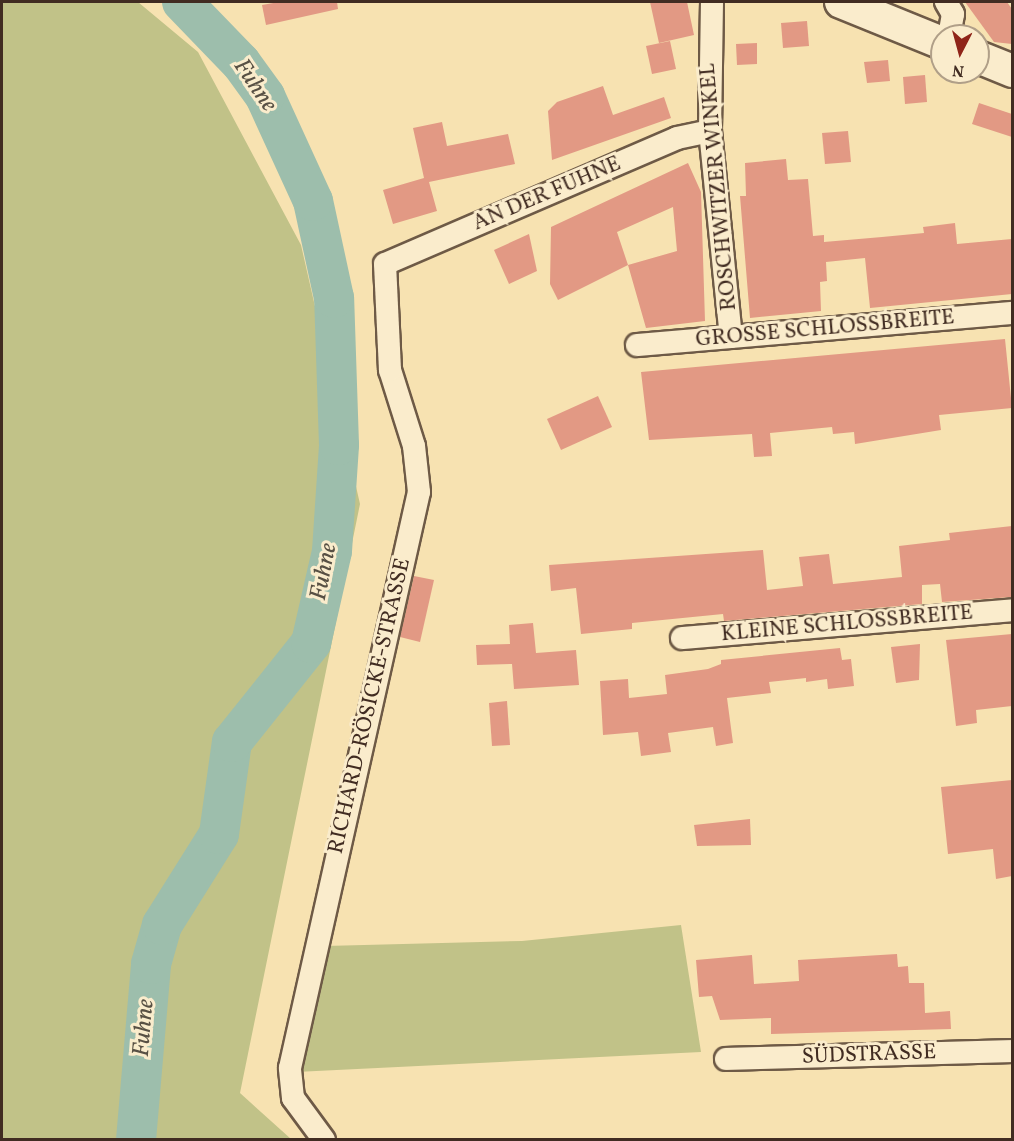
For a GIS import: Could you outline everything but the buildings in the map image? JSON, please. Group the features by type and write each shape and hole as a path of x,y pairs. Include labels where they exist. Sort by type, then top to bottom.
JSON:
{"main road":[{"path":"841,2 930,38"},
{"path":"990,62 1012,71"}],"street":[{"name":"ROSCHWITZER WINKEL","path":"711,2 710,132 731,337"},
{"path":"946,2 953,14 951,24"},
{"name":"AN DER FUHNE","path":"385,264 677,138 710,132"},
{"name":"RICHARD-RÖSICKE-STRASSE","path":"324,1140 293,1098 290,1068 419,492 414,446 390,370 385,264"},
{"name":"GROSSE SCHLOSSBREITE","path":"637,345 1012,313"},
{"name":"KLEINE SCHLOSSBREITE","path":"682,638 1012,610"},
{"name":"SÜDSTRASSE","path":"726,1059 1012,1051"}],"green space":[{"path":"2,2 138,2 198,52 301,245 360,504 240,1093 291,1139 2,1139"},
{"path":"681,925 701,1052 296,1072 325,946 522,941"}],"waterway":[{"name":"Fuhne","path":"136,1140 151,964 162,925 219,834 232,742 311,643 332,551 339,445 334,298 313,201 265,96 241,63 182,2"}]}
